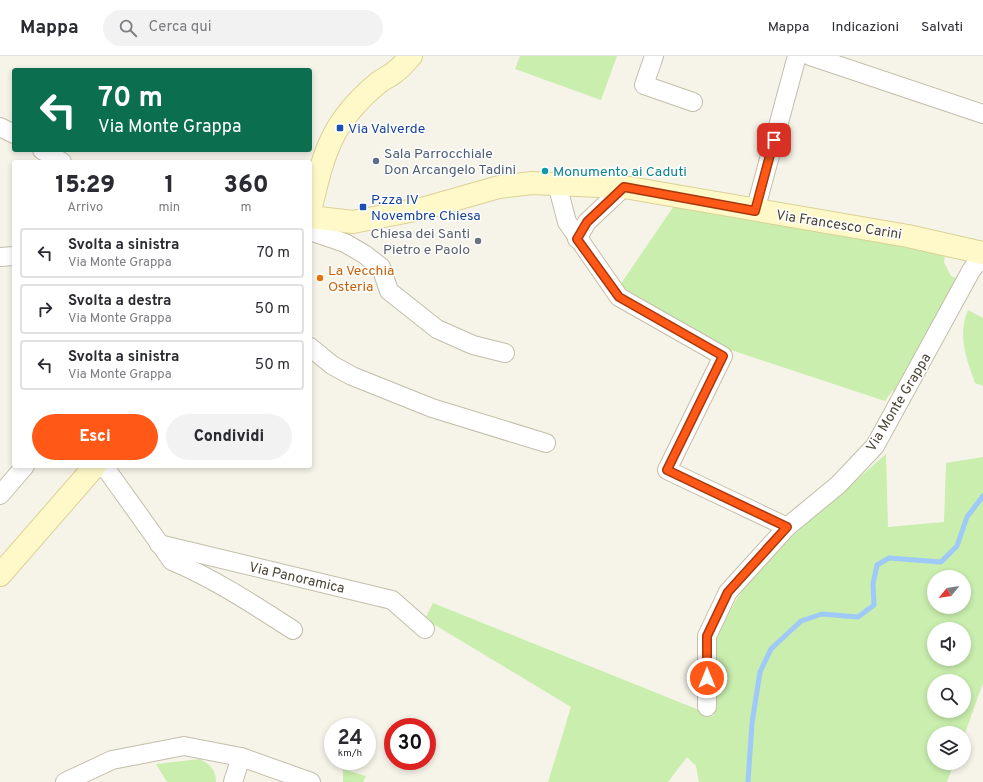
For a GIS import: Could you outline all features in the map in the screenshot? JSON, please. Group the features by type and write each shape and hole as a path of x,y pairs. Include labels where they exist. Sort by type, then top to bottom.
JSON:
{"street":[{"path":"312,203 325,151 336,129 348,111 379,82 396,72 411,56"},
{"path":"654,56 644,85 693,102"},
{"path":"755,211 797,56"},
{"path":"810,56 983,114"},
{"path":"0,127 12,133"},
{"path":"45,152 59,160"},
{"name":"Via Francesco Carini","path":"312,217 352,222 425,208 500,187 532,183 624,187 755,211 908,236 983,253"},
{"path":"557,184 567,222 577,239 619,297 723,356 667,470 787,527"},
{"path":"577,239 587,222 624,187"},
{"path":"312,232 345,243 364,254 381,267 389,291 437,329 473,345 505,353"},
{"path":"0,257 12,256"},
{"name":"Via Monte Grappa","path":"707,707 707,636 728,592 787,527 838,485 875,446 972,269 983,257"},
{"path":"312,350 332,365 352,376 432,408 546,443"},
{"path":"0,495 23,468"},
{"path":"0,575 93,468"},
{"path":"105,468 172,562 189,568 248,601 293,630"},
{"name":"Via Panoramica","path":"159,544 392,600 425,629"},
{"path":"65,782 112,760 184,746 241,757 311,782"},
{"path":"233,782 241,757"}],"green space":[{"path":"520,56 617,56 601,100 515,69"},
{"path":"676,203 857,239 859,234 945,253 944,262 951,276 960,280 897,392 892,391 885,401 710,343 620,285"},
{"path":"968,310 983,318 983,386 975,383 964,347 963,329"},
{"path":"886,454 888,527 944,522 946,463 983,457 983,683 971,716 971,674 927,674 927,718 970,718 968,726 927,726 927,770 951,770 947,782 699,782 696,766 687,757 668,782 548,782 571,707 425,619 433,603 714,716 715,639 736,600 765,560"},
{"path":"200,759 212,768 215,774 216,782 167,782 156,764"},
{"path":"343,770 366,776 363,782 343,782"}],"waterway":[{"path":"748,782 752,723 760,672 771,649 801,621 822,614 858,617 874,605 873,584 877,565 889,558 941,562 957,546 967,517 983,496"}],"place":[{"name":"Via Valverde","path":"340,128"},
{"name":"Sala Parrocchiale Don Arcangelo Tadini","path":"376,161"},
{"name":"Monumento ai Caduti","path":"545,171"},
{"name":"P.zza IV Novembre Chiesa","path":"363,207"},
{"name":"Chiesa dei Santi Pietro e Paolo","path":"478,241"},
{"name":"La Vecchia Osteria","path":"320,278"}],"route":[{"path":"707,678 707,636 728,592 787,527 667,470 723,356 666,326 619,297 577,239 587,222 624,187 755,211 774,140"}]}
